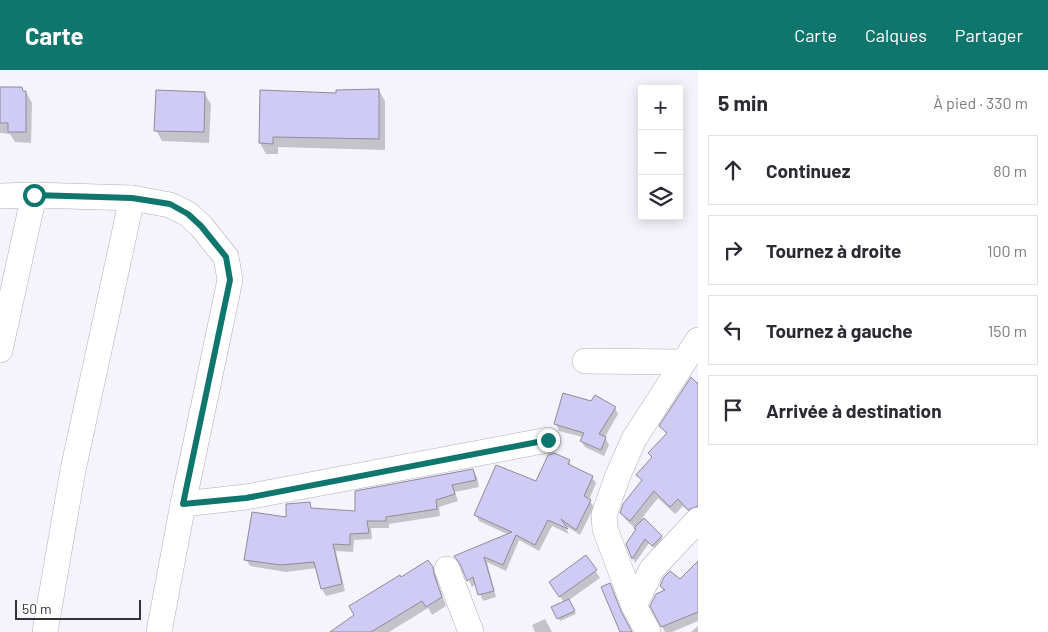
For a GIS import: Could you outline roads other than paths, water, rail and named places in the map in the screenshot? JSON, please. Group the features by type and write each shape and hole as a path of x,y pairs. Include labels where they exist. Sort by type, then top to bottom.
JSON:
{"street":[{"path":"0,196 34,195 132,198 170,204 188,214 201,226 226,257 230,280 183,504 160,632"},
{"path":"0,350 34,195"},
{"path":"45,632 74,470 132,198"},
{"path":"648,632 634,606 605,529 604,515 618,474 634,438 698,340"},
{"path":"585,361 683,362"},
{"path":"183,504 246,498 548,440"},
{"path":"634,606 652,569 698,520"},
{"path":"447,569 471,632"}]}
